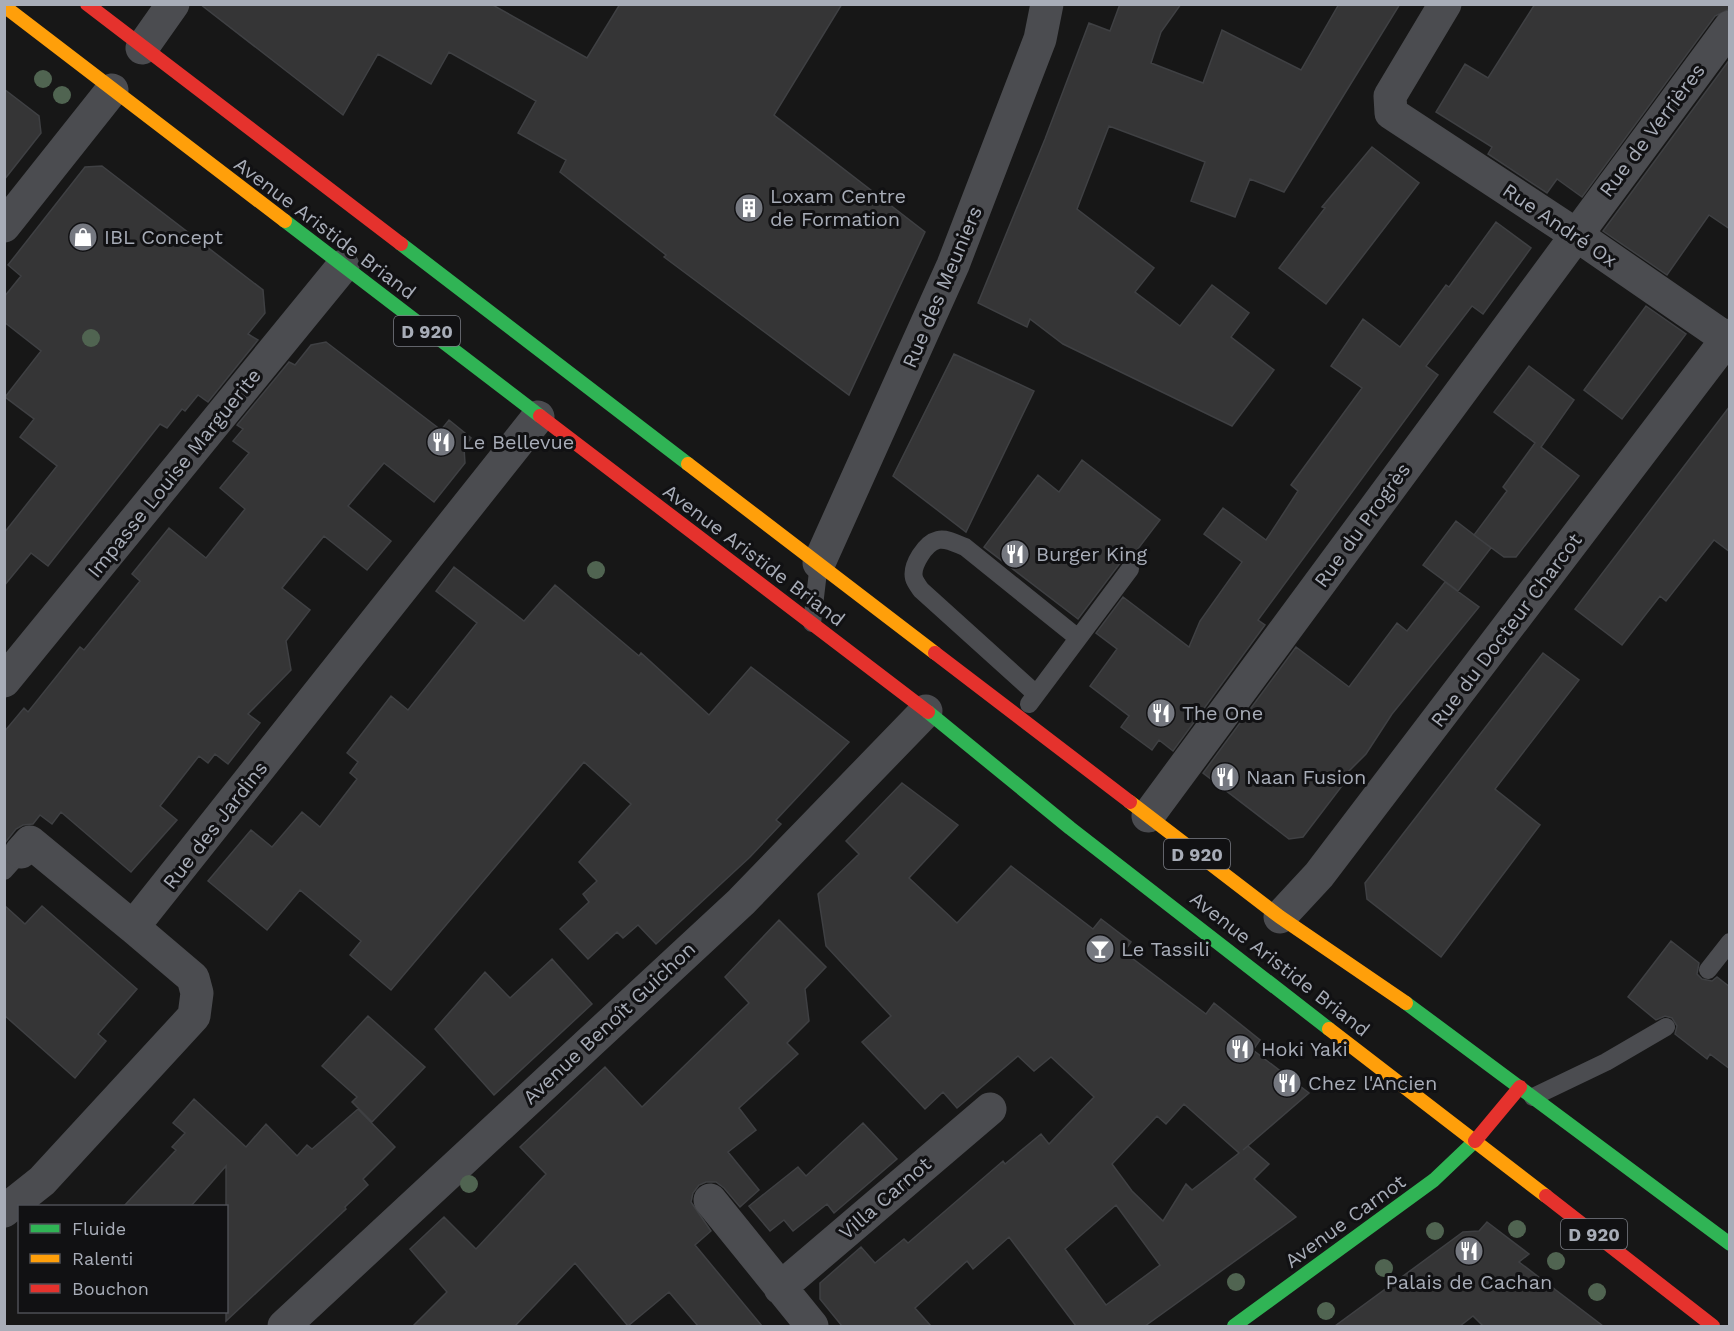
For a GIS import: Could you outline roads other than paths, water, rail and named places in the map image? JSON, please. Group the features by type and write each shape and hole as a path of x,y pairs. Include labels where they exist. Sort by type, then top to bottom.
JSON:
{"main road":[{"name":"Avenue Aristide Briand","path":"87,4 1280,917 1416,1010 1730,1244"},
{"name":"Avenue Aristide Briand","path":"4,6 538,417 926,711 1070,828 1713,1326"},
{"path":"1475,1142 1526,1092"},
{"name":"Avenue Carnot","path":"1234,1326 1434,1179 1475,1142"}],"street":[{"path":"142,48 173,4"},
{"name":"Rue des Meuniers","path":"819,563 953,265 1040,39 1047,4"},
{"name":"Rue André Ox","path":"1445,4 1390,96 1391,113 1728,337"},
{"name":"Rue de Verrières","path":"1575,234 1730,27"},
{"path":"4,226 112,90"},
{"name":"Rue du Progrès","path":"1148,816 1575,234"},
{"name":"Impasse Louise Marguerite","path":"4,681 343,266"},
{"name":"Rue du Docteur Charcot","path":"1280,917 1319,875 1728,337"},
{"name":"Rue des Jardins","path":"133,927 538,417"},
{"name":"Avenue Benoît Guichon","path":"284,1326 741,902 926,711"},
{"path":"4,1211 42,1181 195,1016 197,993 193,978 30,842 13,862"},
{"name":"Villa Carnot","path":"780,1288 990,1109"},
{"path":"710,1200 812,1326"}],"lane":[{"path":"1036,694 921,590 914,578 914,566 929,545 938,540 952,541 965,547 1078,638"},
{"path":"812,623 819,563"},
{"path":"1019,717 1130,569"},
{"path":"1708,970 1730,942"},
{"path":"1526,1092 1606,1062 1666,1027"}],"place":[{"name":"Loxam Centre de Formation","path":"749,208"},
{"name":"IBL Concept","path":"83,237"},
{"name":"Le Bellevue","path":"441,442"},
{"name":"Burger King","path":"1015,554"},
{"name":"The One","path":"1161,713"},
{"name":"Naan Fusion","path":"1225,777"},
{"name":"Le Tassili","path":"1100,949"},
{"name":"Hoki Yaki","path":"1240,1049"},
{"name":"Chez l'Ancien","path":"1287,1083"},
{"name":"Palais de Cachan","path":"1469,1251"}]}
